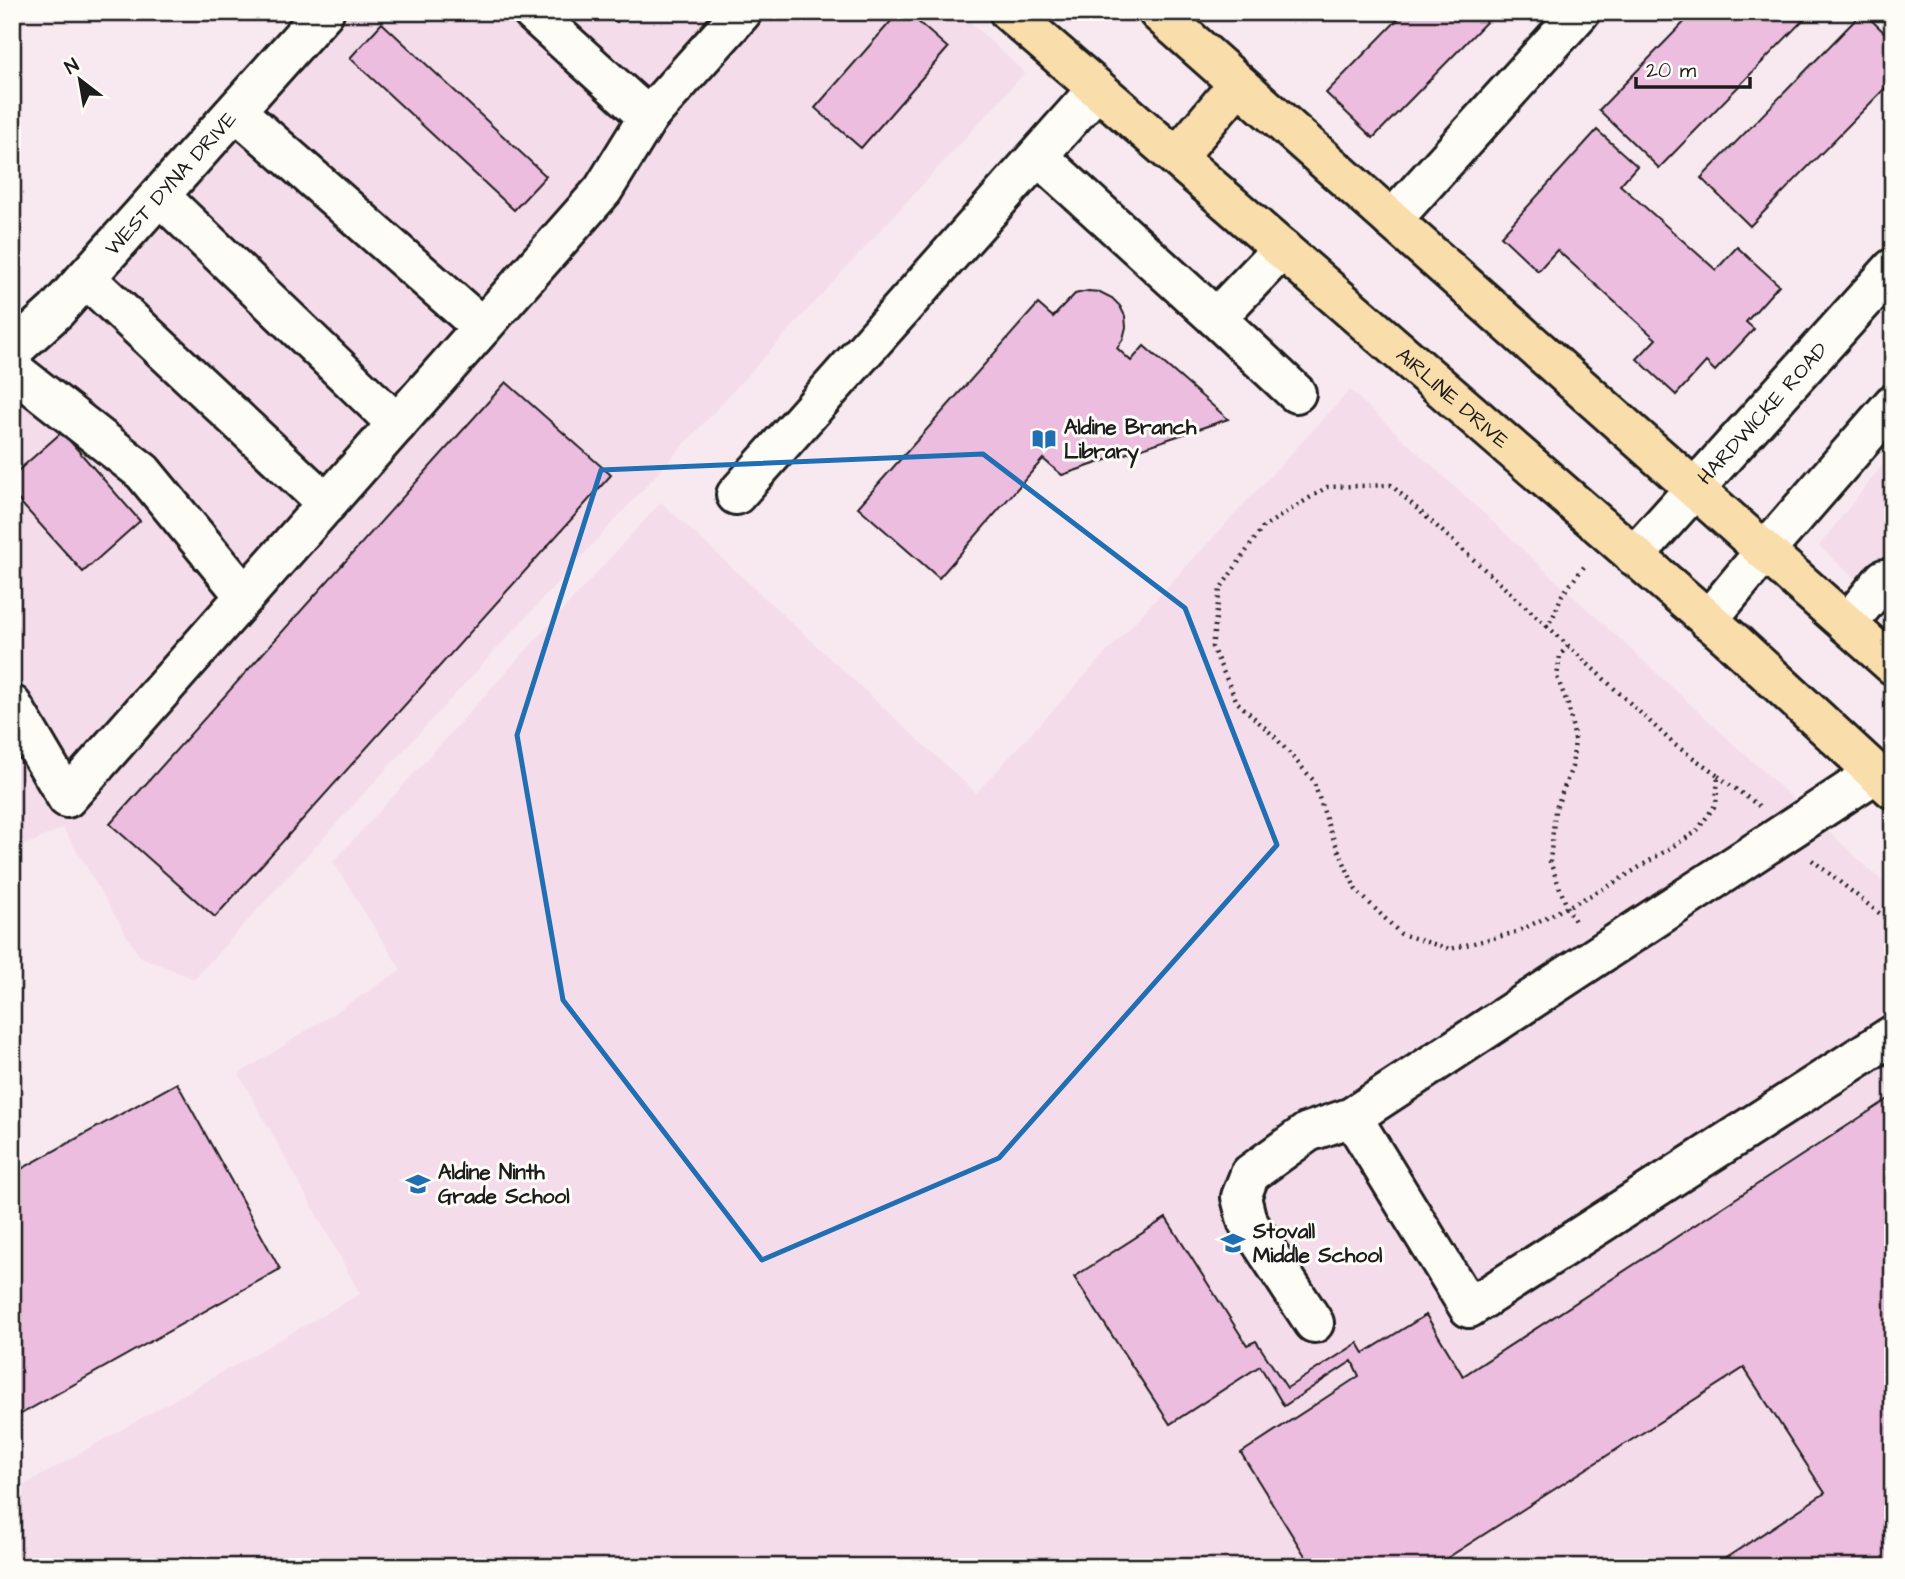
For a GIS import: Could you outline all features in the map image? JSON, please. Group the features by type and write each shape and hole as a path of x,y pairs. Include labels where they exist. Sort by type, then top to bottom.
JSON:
{"main road":[{"name":"AIRLINE DRIVE","path":"1009,12 1708,620 1884,781"},
{"path":"1158,12 1893,665"},
{"path":"1177,157 1238,83"}],"street":[{"name":"WEST DYNA DRIVE","path":"12,351 56,311 324,12"},
{"path":"532,12 648,117"},
{"path":"12,705 67,798 603,190 648,117 742,12"},
{"path":"1392,220 1580,12"},
{"path":"736,495 1097,89"},
{"path":"236,111 482,327"},
{"path":"1038,156 1296,393"},
{"path":"160,196 397,424"},
{"path":"1216,318 1282,249"},
{"path":"86,278 327,504"},
{"name":"HARDWICKE ROAD","path":"1634,556 1695,488 1885,289"},
{"path":"12,369 143,472 245,596"},
{"path":"1708,620 1893,404"},
{"path":"1847,624 1890,572"},
{"path":"1314,1323 1247,1221 1241,1197 1250,1174 1308,1132 1352,1117 1884,781"},
{"path":"1352,1117 1469,1308 1893,1035"}],"path":[{"path":"1391,485 1547,626 1675,745 1717,775 1716,804 1696,832 1609,886 1517,932 1450,949 1401,934 1356,890 1331,833 1313,780 1275,737 1237,702 1212,647 1220,589 1264,527 1327,487 1391,485"},
{"path":"1547,626 1562,595 1593,557"},
{"path":"1568,646 1560,655 1557,677 1568,705 1575,740 1572,767 1555,811 1550,862 1576,923"}],"highlighted area":[{"path":"983,454 1185,608 1277,845 999,1158 762,1260 563,1000 517,735 601,470"}],"shaded area":[{"path":"351,12 959,12 1025,73 194,979 139,956 63,828 12,851 12,375"},
{"name":"Stovall Middle School","path":"1350,390 1893,891 1893,1567 15,1567 24,1485 360,1294 239,1074 401,970 333,862 661,502 976,793"},
{"path":"1893,451 1893,613 1819,546"}],"building":[{"path":"605,12 626,12 617,22"},
{"path":"899,12 907,12 948,48 861,148 815,108"},
{"path":"1405,12 1496,12 1373,138 1326,93"},
{"path":"1694,12 1811,12 1659,168 1599,110"},
{"path":"1863,12 1893,41 1893,80 1750,226 1701,178"},
{"path":"382,23 546,176 514,210 350,58"},
{"path":"1597,130 1637,166 1620,185 1716,270 1737,247 1779,285 1746,322 1754,329 1715,371 1706,362 1676,395 1637,359 1656,339 1557,250 1538,271 1501,236"},
{"name":"Aldine Branch Library","path":"1100,292 1120,306 1126,327 1117,348 1131,361 1144,346 1228,419 1062,475 1043,459 939,578 858,507 1038,304 1053,317 1075,294"},
{"path":"506,382 611,475 215,917 110,824"},
{"path":"62,432 140,521 83,572 12,493 12,476"},
{"path":"177,1083 280,1269 12,1419 12,1174"},
{"path":"1893,1096 1893,1567 1712,1567 1825,1493 1744,1368 1433,1567 1312,1567 1241,1453 1359,1376 1352,1361 1284,1406 1260,1366 1170,1424 1074,1277 1166,1218 1247,1345 1256,1341 1287,1388 1358,1343 1364,1353 1426,1315 1463,1376"}],"place":[{"name":"Aldine Branch Library","path":"1044,439"},
{"name":"Aldine Ninth Grade School","path":"418,1184"},
{"name":"Stovall Middle School","path":"1233,1243"}]}
